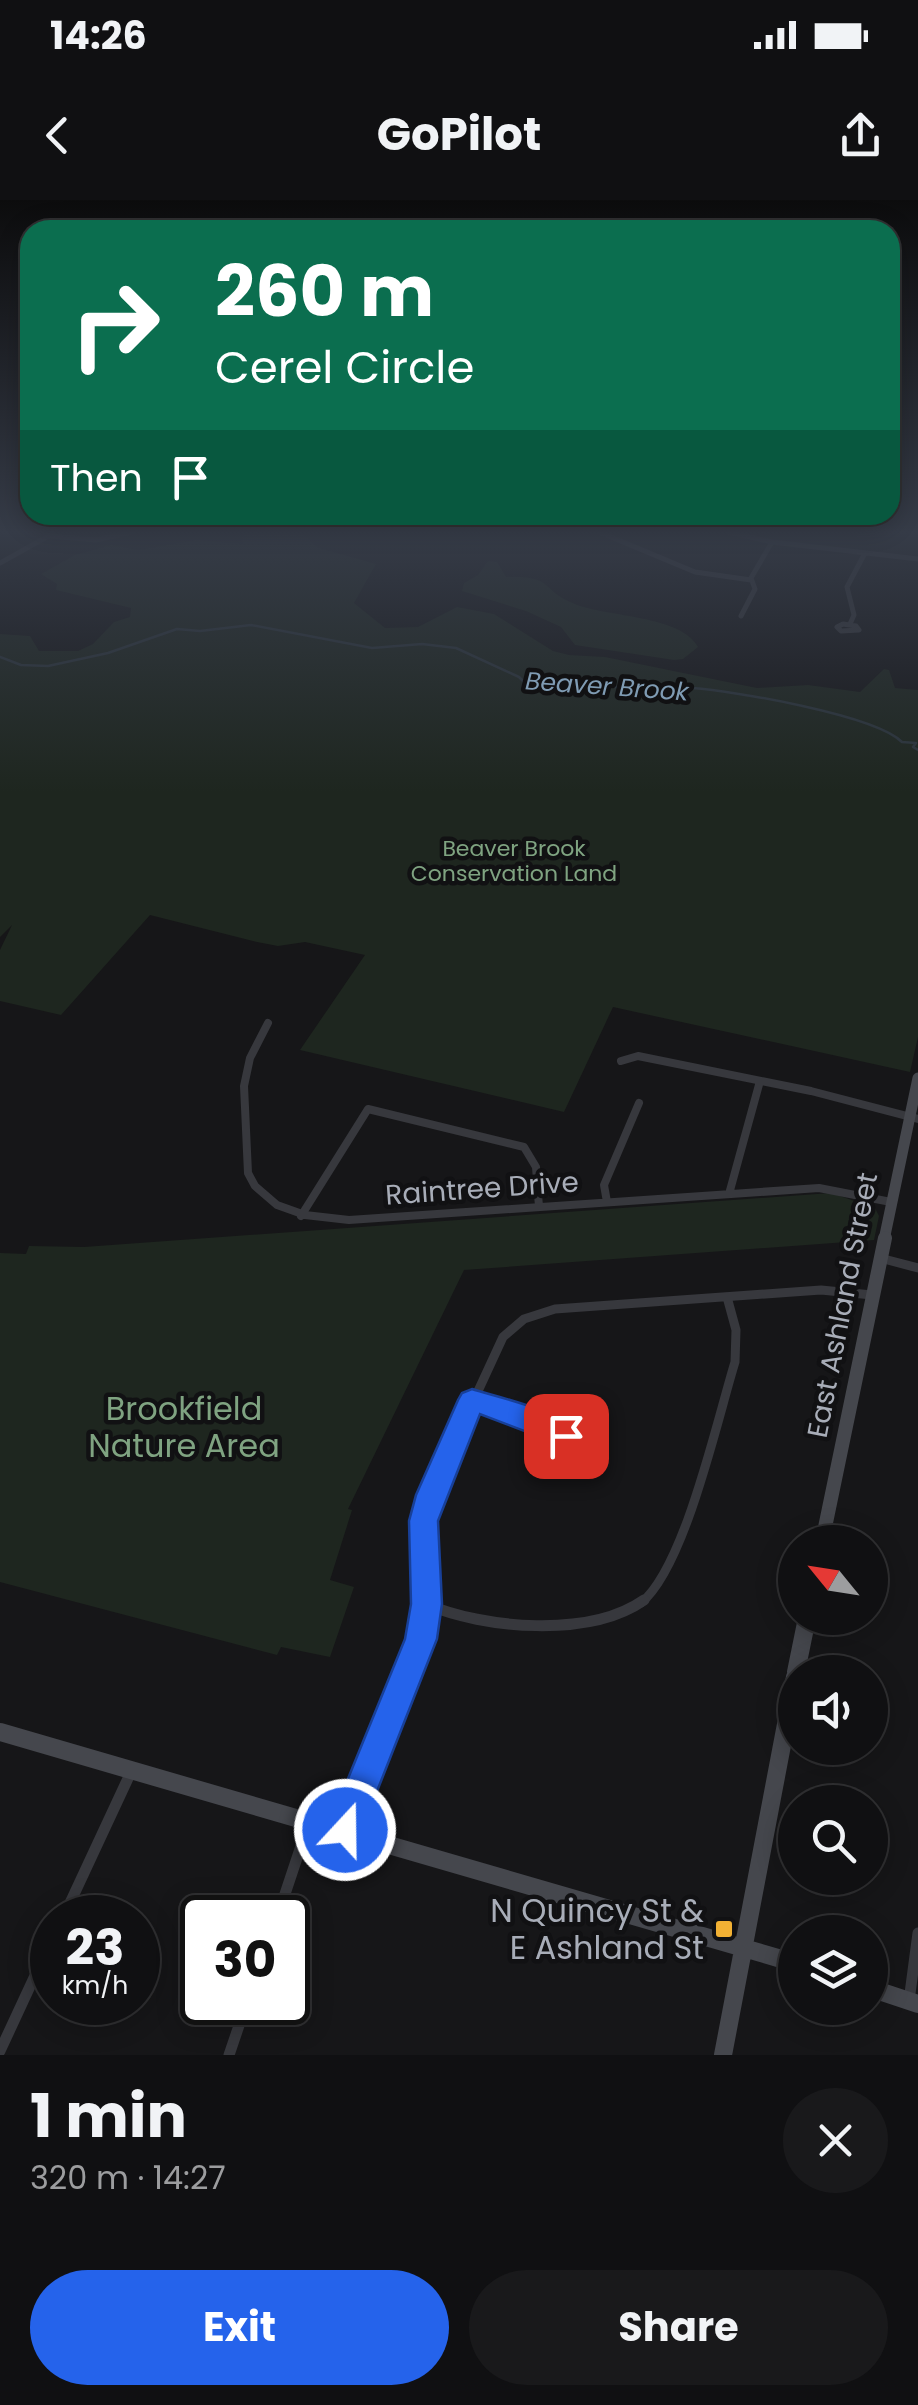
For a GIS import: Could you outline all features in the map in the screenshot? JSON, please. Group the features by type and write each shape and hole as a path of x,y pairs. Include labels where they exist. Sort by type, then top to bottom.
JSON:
{"main road":[{"name":"East Ashland Street","path":"825,1525 891,1202 914,1118 918,1078"},
{"path":"0,1732 778,1957"},
{"path":"724,2055 779,1765"},
{"path":"888,1994 913,2002"}],"street":[{"path":"850,624 852,619"},
{"name":"Raintree Drive","path":"268,1023 251,1050 242,1092 247,1121 245,1162 255,1186 270,1200 301,1216 348,1220 820,1188 891,1202"},
{"path":"620,1061 638,1056 760,1080 914,1118"},
{"path":"729,1194 735,1160 760,1080"},
{"path":"607,1202 604,1184 639,1102"},
{"path":"301,1216 368,1109 524,1147 532,1154 536,1168 539,1207"},
{"path":"880,1258 918,1268"},
{"path":"345,1830 421,1639 426,1604 423,1521 430,1495 503,1337 524,1319 555,1309 821,1290 872,1295"},
{"path":"426,1604 462,1618 510,1622 600,1619 634,1607 655,1590 668,1574 678,1548 735,1362 736,1330 727,1297"},
{"path":"472,1400 548,1425 575,1445"},
{"path":"74,1895 133,1768"},
{"path":"285,1895 310,1819"},
{"path":"913,2002 918,1932"},
{"path":"0,2051 30,1987"},
{"path":"229,2055 239,2025"}],"green space":[{"name":"Beaver Brook Conservation Land","path":"125,619 373,619 385,628 418,627 434,619 501,619 553,651 605,657 757,688 808,685 860,692 884,669 889,670 895,688 918,690 918,1037 910,1072 613,1007 564,1112 300,1050 365,955 305,942 278,946 150,915 61,1015 0,1001 0,950 12,925 0,937 0,634 30,636 39,651 78,651 93,644 114,622"},
{"path":"543,619 639,619 676,629 698,647 683,659 674,660 575,645 561,627"},
{"name":"Brookfield Nature Area","path":"831,1193 875,1208 879,1216 874,1240 464,1270 348,1509 352,1510 330,1580 354,1587 330,1657 281,1647 277,1655 0,1582 0,1253 26,1254 29,1246 84,1247"}],"waterway":[{"name":"Beaver Brook","path":"0,657 21,665 48,666 108,653 177,629 200,631 251,625 372,648 422,644 456,648 519,677 527,685 574,687 584,680 610,686 692,688 770,699 864,723 902,742 916,743 913,747 918,750"}],"place":[{"name":"N Quincy St & E Ashland St","path":"724,1929"}],"route":[{"path":"345,1830 421,1639 426,1622 423,1521 430,1495 472,1400 535,1420 566,1436"}]}
